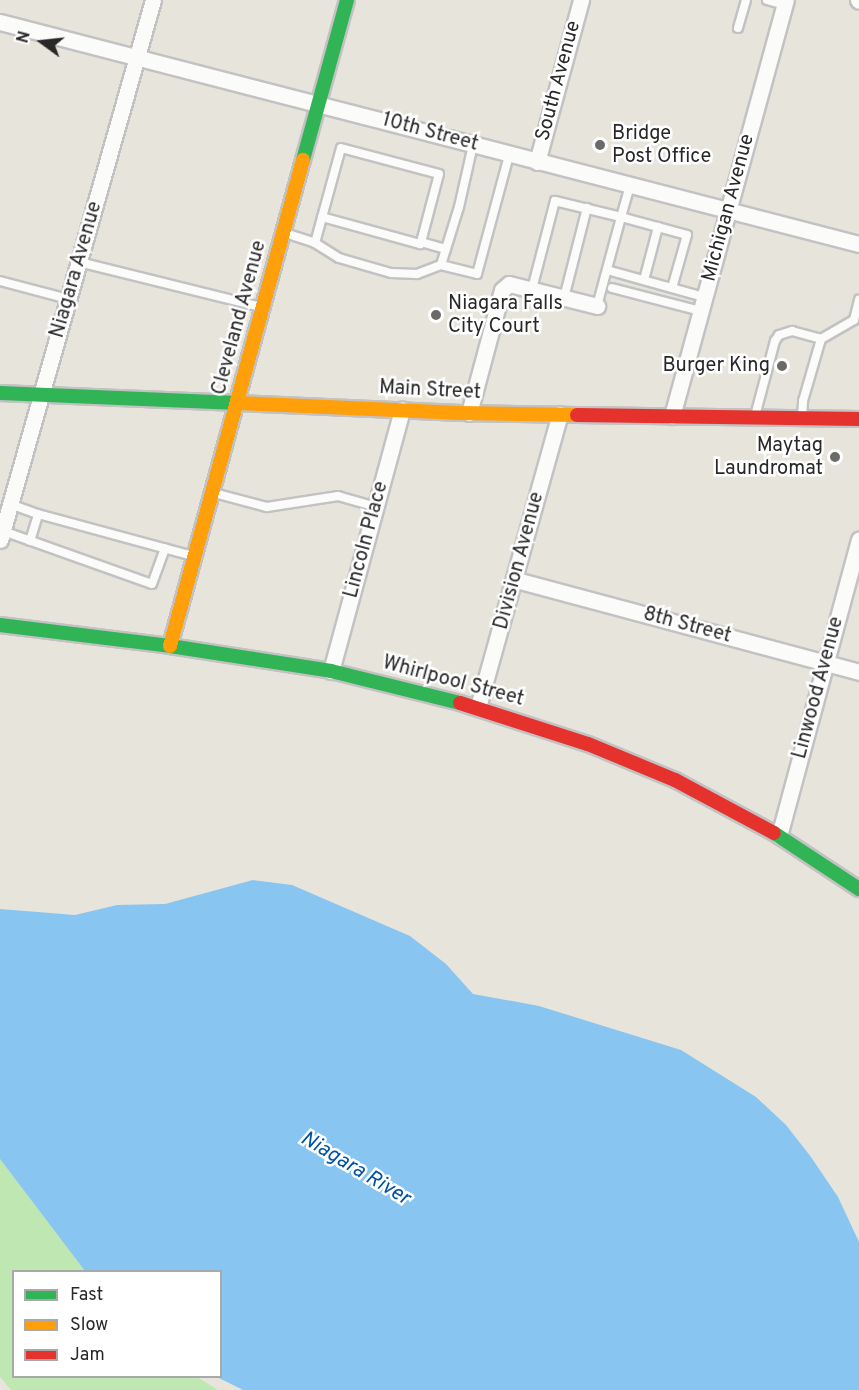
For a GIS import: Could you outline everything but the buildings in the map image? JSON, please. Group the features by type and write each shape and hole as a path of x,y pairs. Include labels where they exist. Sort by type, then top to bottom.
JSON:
{"main road":[{"name":"Cleveland Avenue","path":"170,646 347,0"},
{"name":"Main Street","path":"0,393 469,413 859,419"},
{"name":"Whirlpool Street","path":"0,625 170,646 331,671 478,707 588,744 641,765 706,796 779,836 859,890"}],"street":[{"name":"Niagara Avenue","path":"1,536 153,0"},
{"name":"South Avenue","path":"537,162 581,0"},
{"name":"Michigan Avenue","path":"672,416 785,2"},
{"name":"10th Street","path":"0,22 859,244"},
{"path":"469,413 502,290 509,284 597,306"},
{"name":"Lincoln Place","path":"331,671 402,409"},
{"name":"Division Avenue","path":"478,707 516,580 560,414"},
{"name":"Linwood Avenue","path":"779,836 859,540"},
{"name":"8th Street","path":"516,580 859,672"}],"lane":[{"path":"738,28 746,0"},
{"path":"767,0 785,2"},
{"path":"441,265 459,207 473,145"},
{"path":"315,243 341,148 439,174 421,242"},
{"path":"284,232 315,243 339,258 391,273 417,274 441,265 477,274 509,155"},
{"path":"597,306 630,186"},
{"path":"532,289 555,201 687,235 672,288"},
{"path":"564,298 587,208"},
{"path":"322,217 446,249"},
{"path":"644,280 658,227"},
{"path":"79,262 263,307"},
{"path":"607,270 672,288 702,304"},
{"path":"0,281 68,299"},
{"path":"612,288 702,304"},
{"path":"802,418 803,401 821,339 854,320 859,300"},
{"path":"755,417 775,341 779,335 792,331 821,339"},
{"path":"212,493 267,507 338,496 376,507"},
{"path":"10,504 38,514 195,556"},
{"path":"30,541 38,514"},
{"path":"1,536 30,541 152,584 165,548"}],"green space":[{"path":"0,1159 84,1270 12,1270 12,1378 199,1378 218,1390 11,1390 0,1377"}],"water":[{"name":"Niagara River","path":"253,880 292,885 410,936 446,964 473,994 539,1006 681,1050 756,1097 786,1125 811,1157 838,1197 859,1242 859,1390 243,1390 219,1378 222,1378 222,1270 84,1270 0,1159 0,909 75,915 117,905 165,904"}],"traffic: fast":[{"path":"303,160 347,0"},
{"path":"0,393 238,403"},
{"path":"0,625 170,646 331,671 460,703"},
{"path":"774,833 859,889"}],"traffic: slow":[{"path":"170,646 303,160"},
{"path":"238,403 461,413 577,415"}],"traffic: jam":[{"path":"577,415 859,419"},
{"path":"460,703 588,744 675,780 774,833"}],"place":[{"name":"Bridge Post Office","path":"600,145"},
{"name":"Niagara Falls City Court","path":"436,315"},
{"name":"Burger King","path":"782,366"},
{"name":"Maytag Laundromat","path":"835,457"}]}
